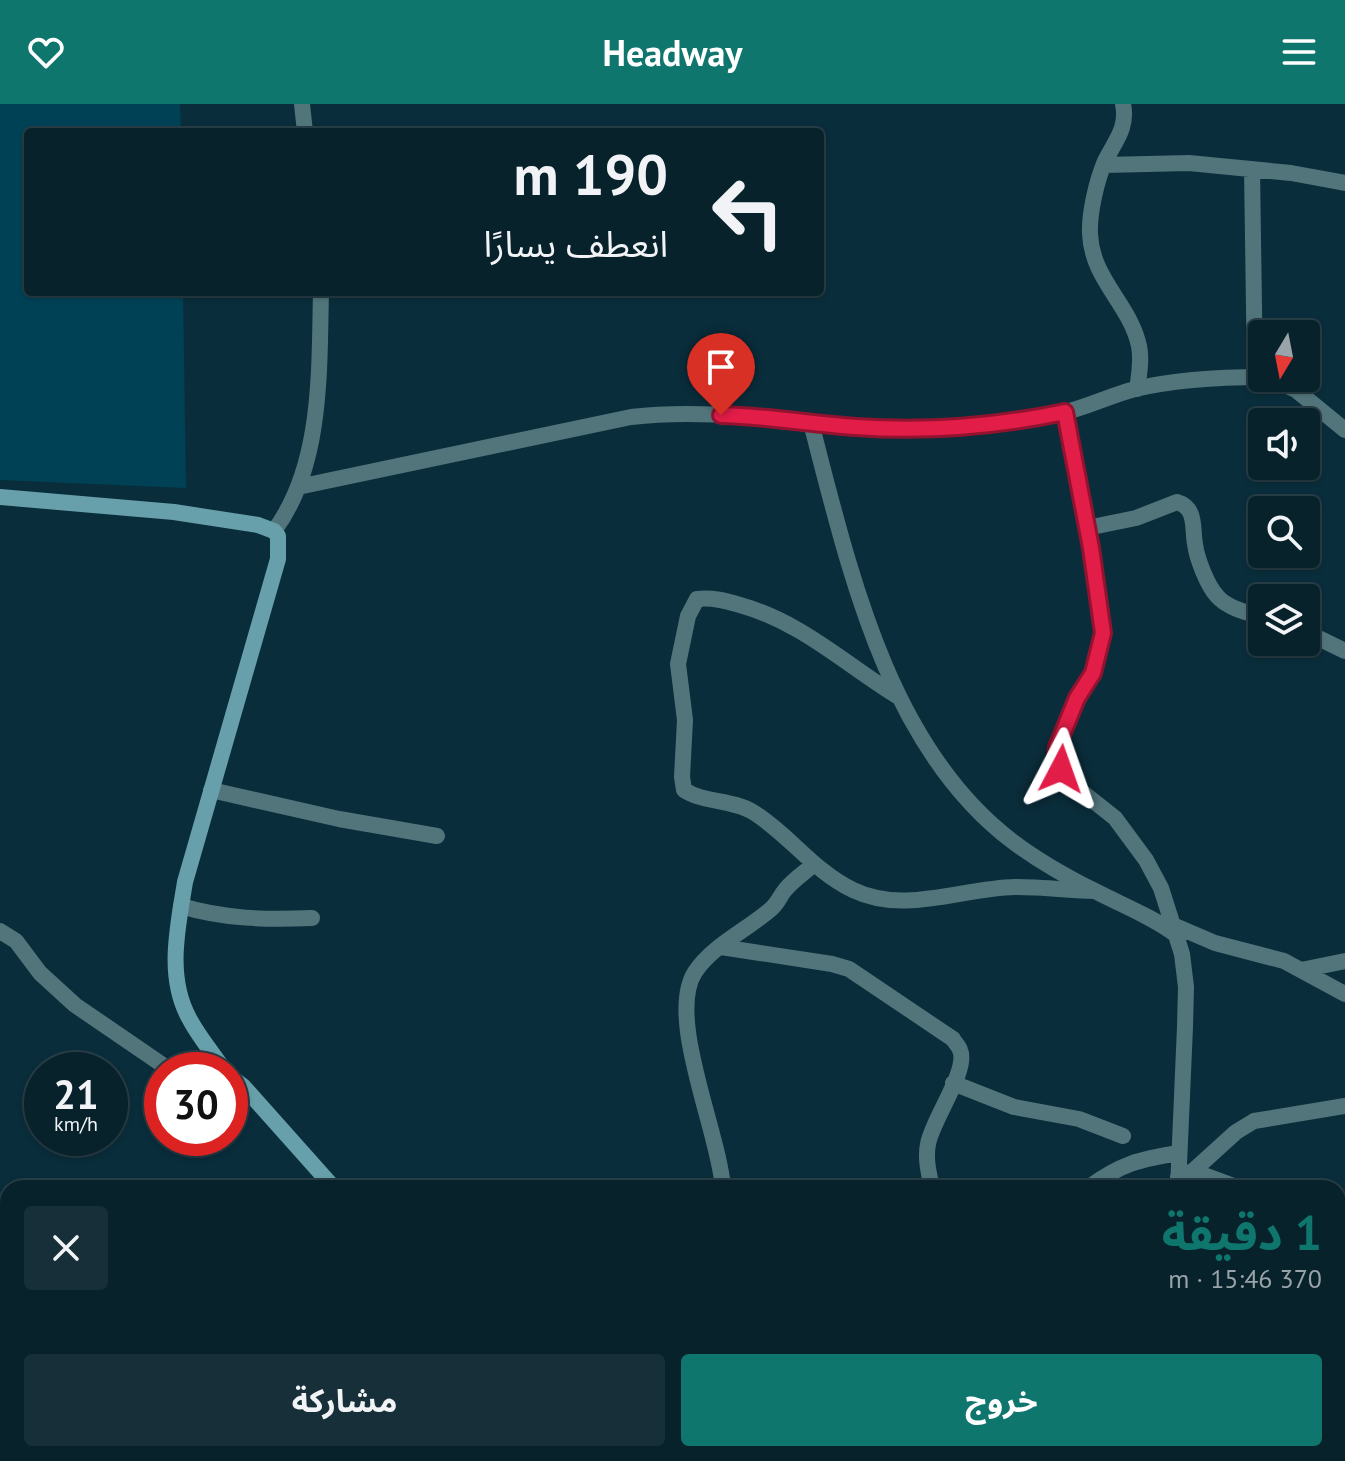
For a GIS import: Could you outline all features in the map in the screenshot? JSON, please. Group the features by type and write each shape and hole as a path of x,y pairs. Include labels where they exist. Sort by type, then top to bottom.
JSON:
{"street":[{"path":"302,104 305,128"},
{"path":"1123,104 1122,132 1104,165 1089,230 1092,254 1100,274 1131,324 1139,346 1141,367 1137,389"},
{"path":"1104,165 1189,163 1291,173 1345,183"},
{"path":"1252,169 1259,320"},
{"path":"274,531 298,487 311,437 319,379 321,296"},
{"path":"298,487 631,417 668,413 748,416 884,428 941,427 1035,418 1065,412 1137,389 1218,378 1248,377"},
{"path":"1298,392 1345,430"},
{"path":"1065,412 1103,633 1093,673 1068,718 1057,747 1056,760 1067,780 1115,818 1128,833 1161,888 1182,954 1186,987 1179,1153 1183,1179"},
{"path":"811,423 845,553 897,696 920,739 976,811 1013,842 1094,891 1174,930 1284,961 1345,994"},
{"path":"0,497 174,512 238,521 274,531"},
{"path":"1087,528 1136,518 1177,502 1183,504 1191,515 1198,556 1217,597 1248,612"},
{"path":"212,1052 189,1018 178,989 177,930 185,882 278,559 280,545 274,531"},
{"path":"897,696 810,635 772,614 706,598 697,599 683,632 678,664 685,720 684,790 750,810 813,865 857,892 897,901 915,901 1014,887 1094,891"},
{"path":"1320,639 1345,651"},
{"path":"211,790 339,819 437,836"},
{"path":"722,1180 715,1141 689,1041 685,1008 687,989 694,973 721,947 771,909 785,890 813,865"},
{"path":"181,906 243,918 312,918"},
{"path":"0,931 16,941 40,973 75,1005 144,1052"},
{"path":"721,947 849,969 953,1039 961,1050 961,1065 928,1144 931,1180"},
{"path":"1301,970 1345,961"},
{"path":"953,1083 1014,1107 1079,1119 1123,1136"},
{"path":"248,1097 326,1180"},
{"path":"1183,1179 1236,1132 1254,1121 1345,1106"},
{"path":"1100,1180 1126,1163 1179,1153"}],"shaded area":[{"path":"0,104 180,104 181,128 24,128 24,296 183,296 186,488 0,480"}],"route":[{"path":"721,415 884,428 941,427 1065,412 1091,548 1103,633 1093,673 1077,698 1057,747 1056,760 1061,769"}]}
